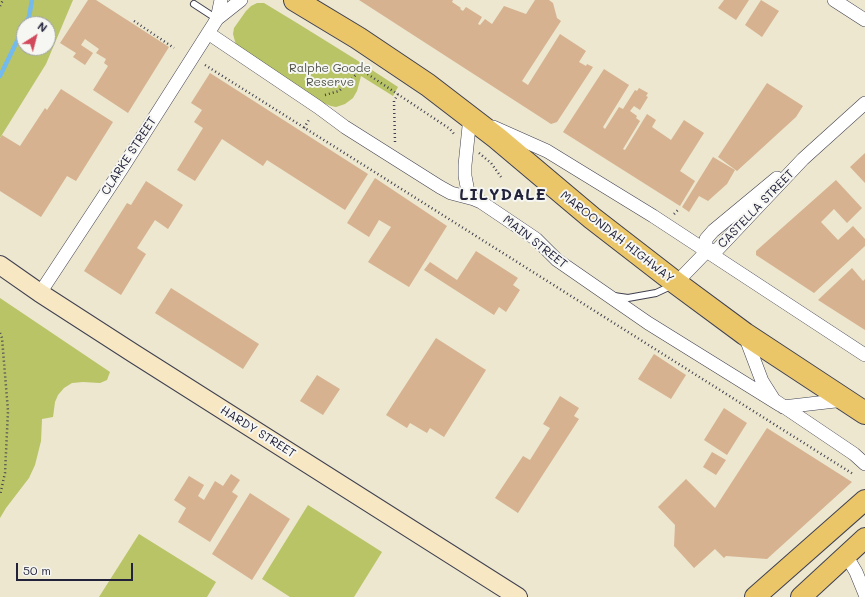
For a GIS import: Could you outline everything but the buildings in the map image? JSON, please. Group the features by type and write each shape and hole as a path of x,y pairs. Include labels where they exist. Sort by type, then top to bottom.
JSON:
{"highway":[{"name":"MAROONDAH HIGHWAY","path":"295,0 393,61 428,85 470,117 592,218 676,283 744,334 865,413"}],"main road":[{"name":"HARDY STREET","path":"0,265 40,293 518,597"},
{"path":"755,597 865,500"},
{"path":"826,534 846,556"},
{"path":"801,597 865,538"}],"street":[{"name":"CLARKE STREET","path":"217,19 221,0"},
{"name":"CLARKE STREET","path":"40,293 208,32 217,19 241,0"},
{"path":"834,0 865,20"},
{"name":"MAIN STREET","path":"208,32 345,127 447,191 478,200 536,239 557,260 648,323 781,406"},
{"name":"CASTELLA STREET","path":"676,283 706,252 717,250 803,159 865,103"},
{"path":"469,197 465,176 470,117 547,151 653,216 865,356"},
{"path":"744,334 762,381 772,398 781,406 854,454 865,464"},
{"path":"781,406 844,400"},
{"path":"849,514 865,488"},
{"path":"846,556 856,572 865,594"}],"lane":[{"path":"194,4 217,19"},
{"path":"603,291 614,296 628,298 656,294 676,283"}],"path":[{"path":"0,6 3,0"},
{"path":"134,21 174,48"},
{"path":"205,65 857,477"},
{"path":"304,128 325,95 339,91 360,71 365,72 452,131 457,144 482,155 491,163 502,177"},
{"path":"388,181 395,168 394,101 398,94"},
{"path":"0,333 2,338 8,411 5,473 0,495"}],"green space":[{"path":"0,0 73,0 56,40 56,16 16,16 16,56 49,56 46,64 0,138"},
{"name":"Ralphe Goode Reserve","path":"257,3 264,3 398,87 393,96 361,76 357,91 353,98 345,104 336,107 331,106 323,103 236,45 233,34 234,28 246,11"},
{"path":"0,298 110,372 107,380 100,383 72,383 64,388 58,395 55,402 53,417 42,419 41,441 35,465 29,478 0,518"},
{"path":"308,505 382,552 354,597 290,597 262,579"},
{"path":"139,534 216,582 207,597 99,597"}],"waterway":[{"path":"29,16 32,0"},
{"path":"0,76 16,43"}],"district":[{"name":"LILYDALE","path":"503,195"}]}
